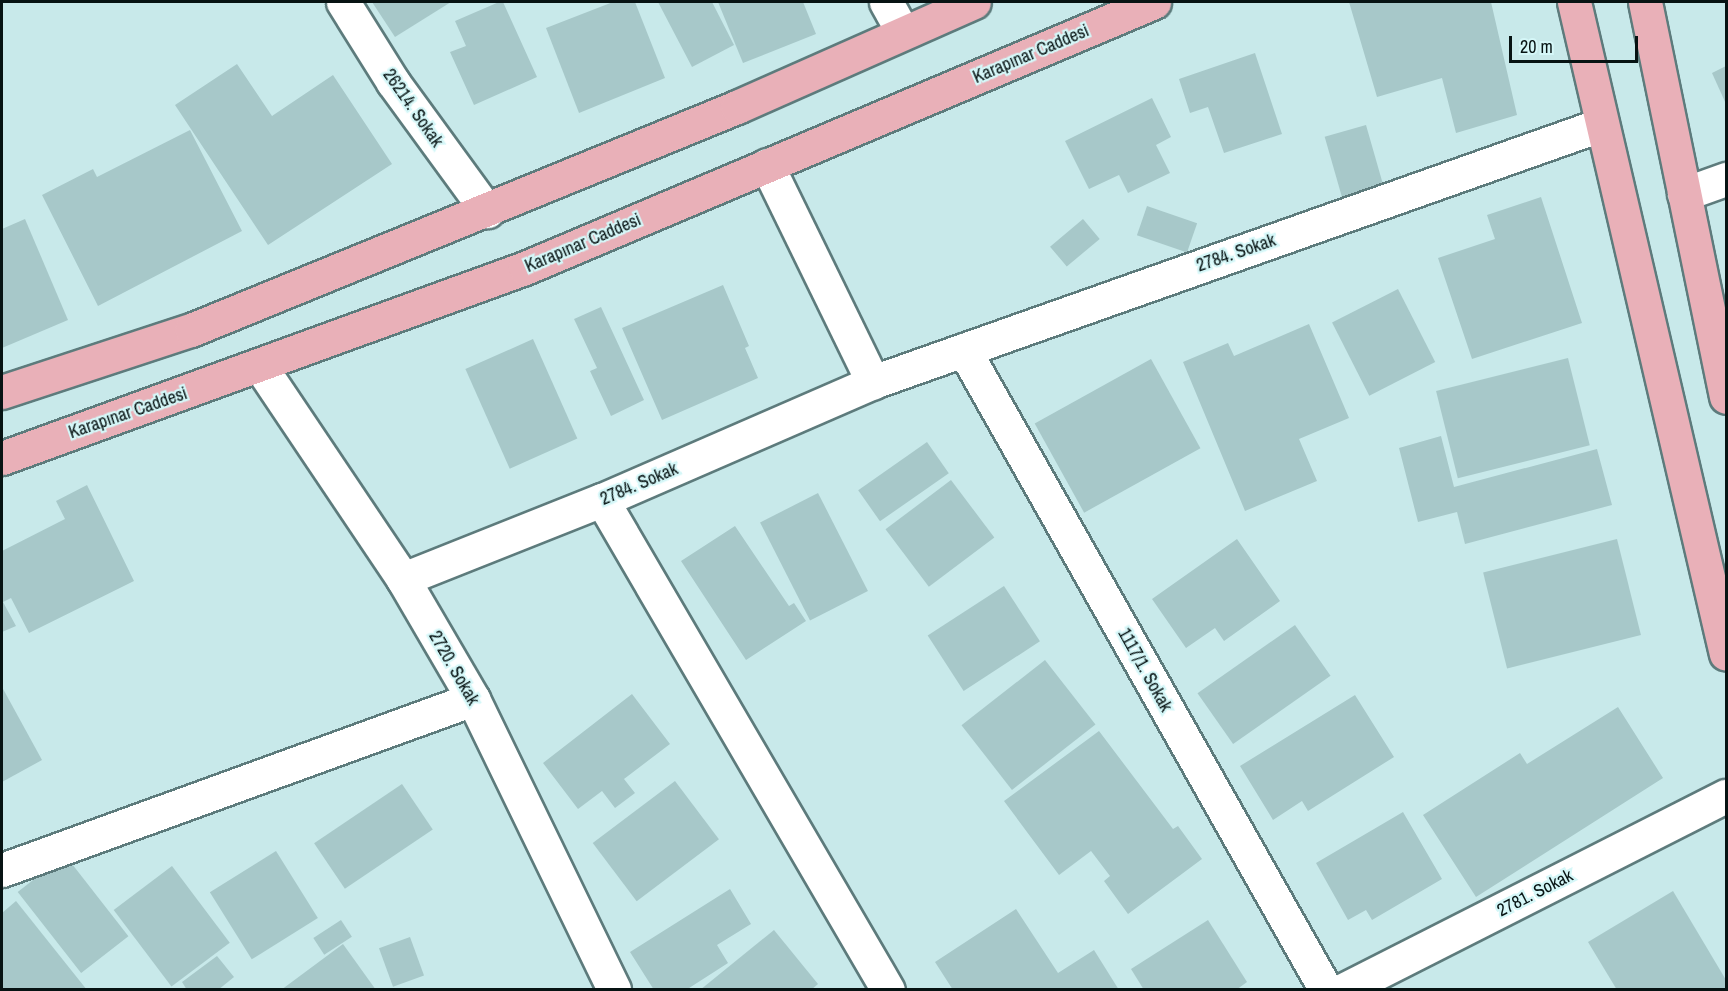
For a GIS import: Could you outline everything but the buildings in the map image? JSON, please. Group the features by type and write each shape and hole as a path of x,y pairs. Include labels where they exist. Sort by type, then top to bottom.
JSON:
{"main road":[{"path":"2,392 191,330 737,107 902,31 974,2"},
{"name":"Karapınar Caddesi","path":"2,458 525,268 1154,2"},
{"path":"1574,2 1600,125 1726,654"},
{"path":"1645,2 1726,398"}],"street":[{"name":"26214. Sokak","path":"343,2 393,82 487,211"},
{"path":"886,2 902,31"},
{"name":"2784. Sokak","path":"403,579 602,501 873,382 1600,125"},
{"path":"767,165 873,382"},
{"path":"1684,194 1726,179"},
{"name":"1117/1. Sokak","path":"964,350 1326,990"},
{"name":"2720. Sokak","path":"260,366 403,579 473,699 614,990"},
{"path":"602,501 888,990"},
{"path":"2,870 473,699"},
{"name":"2781. Sokak","path":"1343,990 1726,795"}]}
